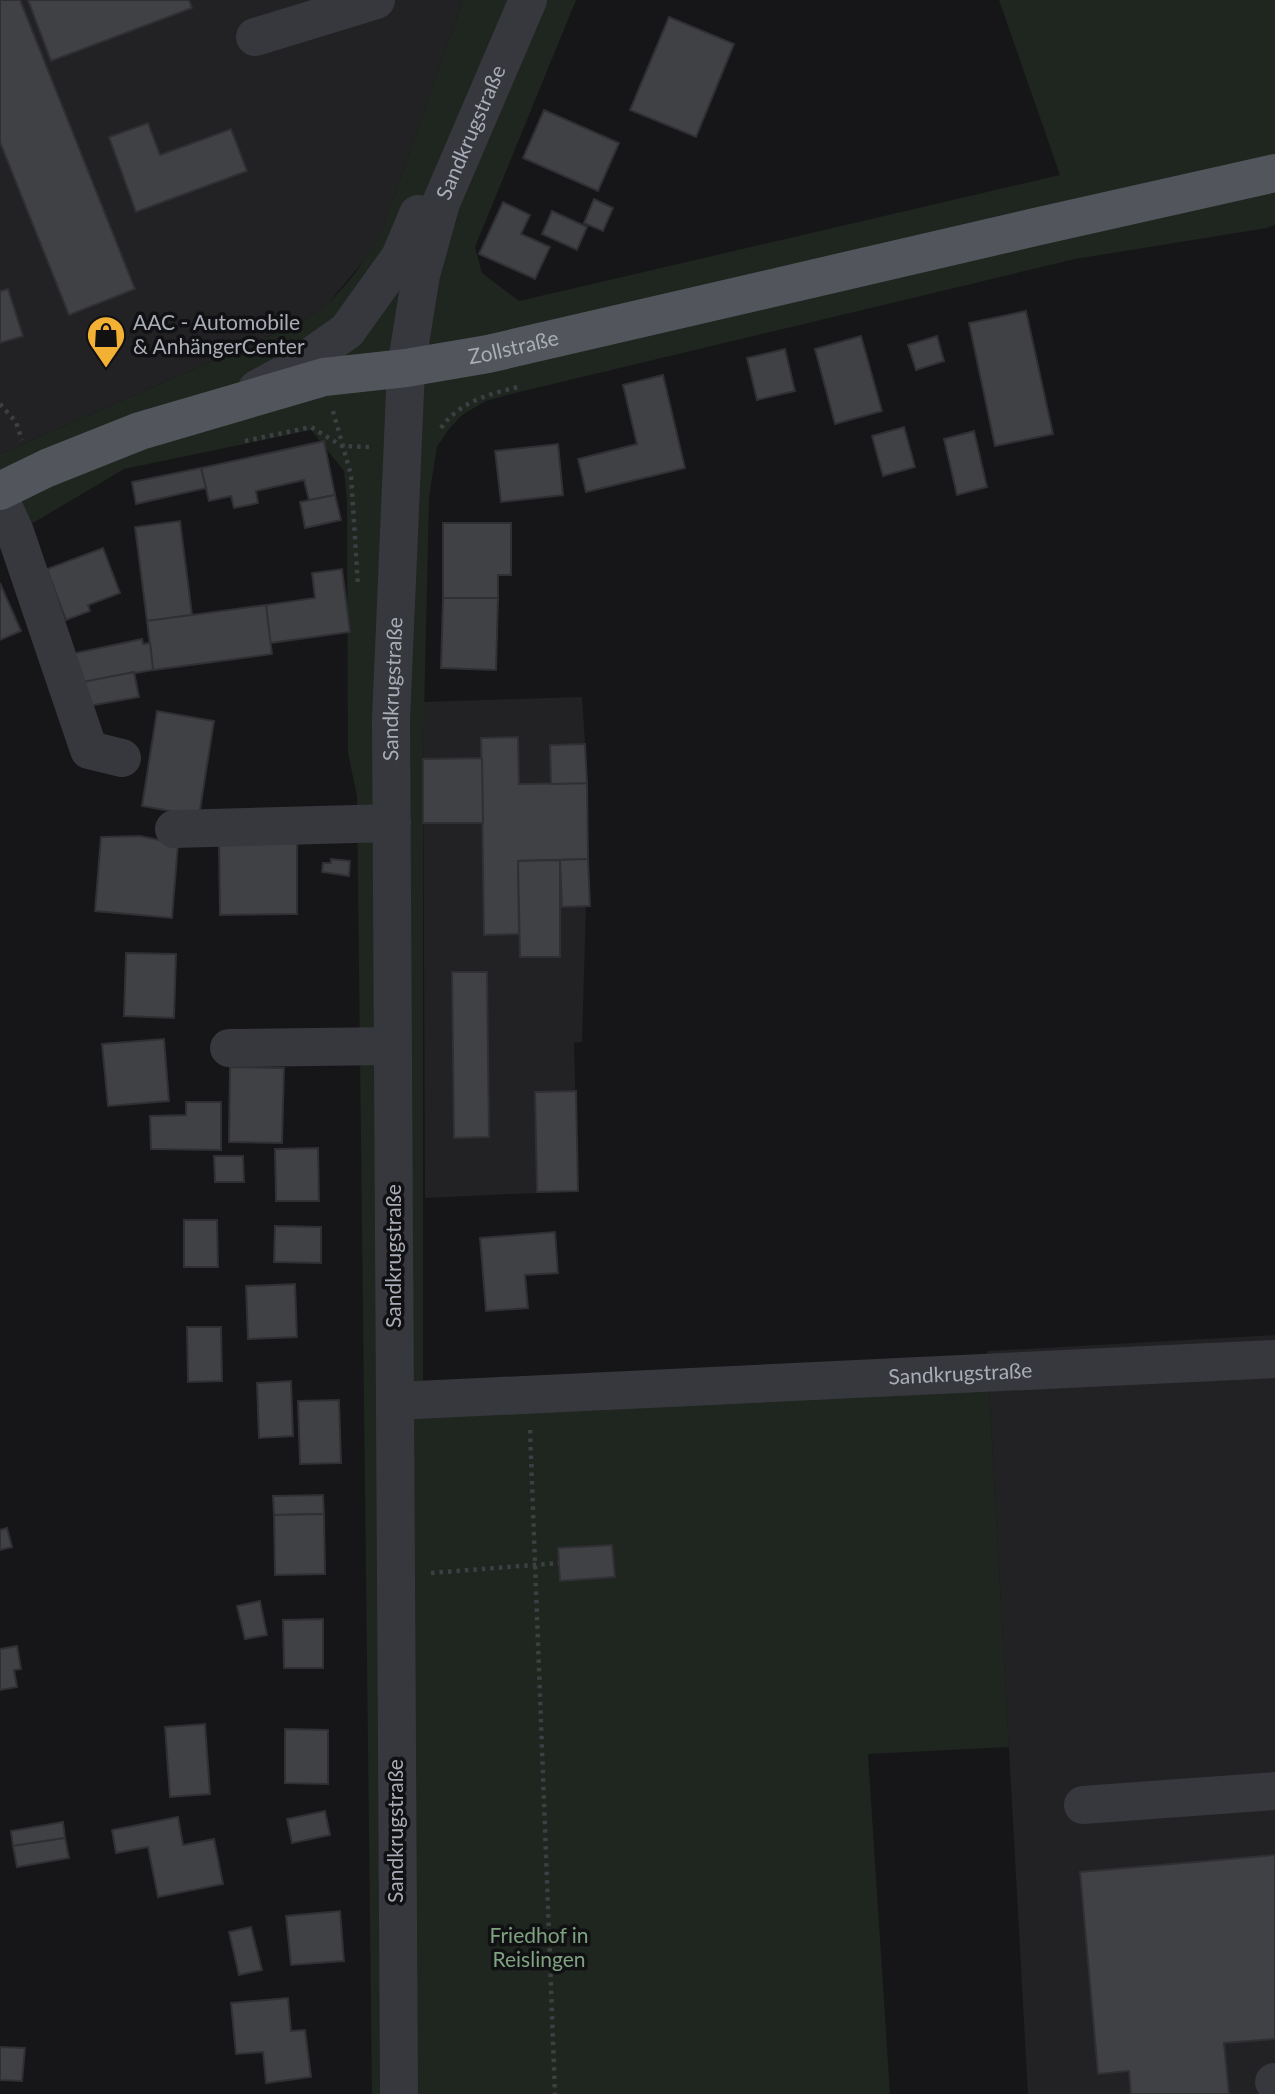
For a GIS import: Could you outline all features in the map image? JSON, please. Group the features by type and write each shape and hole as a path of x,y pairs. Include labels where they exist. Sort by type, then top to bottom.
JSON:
{"main road":[{"name":"Zollstraße","path":"0,491 140,431 324,377 405,368 488,354 1275,173"}],"street":[{"path":"255,37 376,0"},
{"path":"215,410 290,371 347,331 400,257 521,1"},
{"name":"Sandkrugstraße","path":"399,2094 391,720 405,368 421,275 441,203 521,1"},
{"path":"0,499 15,531 89,750 122,758"},
{"path":"174,829 391,822"},
{"path":"229,1048 393,1046"},
{"name":"Sandkrugstraße","path":"396,1401 1275,1359"},
{"path":"1083,1805 1275,1791"}],"path":[{"path":"0,404 16,422 35,474"},
{"path":"244,441 311,427 342,446"},
{"path":"529,1394 555,2094"},
{"path":"395,1576 559,1563"}],"shaded area":[{"path":"0,0 463,0 384,225 371,252 326,306 295,325 0,454"},
{"path":"582,697 590,906 586,906 582,1042 574,1043 578,1191 425,1198 423,702"},
{"path":"1275,1335 1275,2094 1028,2094 987,1351"}],"green space":[{"name":"Friedhof in Reislingen","path":"463,0 576,0 475,247 482,273 519,301 1060,175 999,0 1275,0 1275,225 1075,259 515,393 486,401 462,415 437,447 429,497 423,759 423,1417 989,1389 1009,1747 868,1754 890,2094 372,2094 357,796 348,753 347,501 344,471 311,430 124,469 33,523 0,539 0,454 295,325 323,307 352,277 384,225"}],"building":[{"path":"0,0 20,0 135,289 69,315 0,142"},
{"path":"28,0 189,0 192,8 51,61"},
{"path":"669,17 734,44 696,137 630,110"},
{"path":"544,110 619,143 598,191 523,158"},
{"path":"148,123 160,155 231,129 247,171 136,212 109,137"},
{"path":"594,199 613,208 603,231 584,223"},
{"path":"503,202 530,215 521,234 550,247 535,279 479,254"},
{"path":"552,211 587,227 577,250 542,234"},
{"path":"8,289 23,336 0,343 0,291"},
{"path":"1026,311 1053,434 995,446 969,323"},
{"path":"861,336 882,411 835,424 815,349"},
{"path":"937,336 944,361 916,370 908,345"},
{"path":"785,349 795,391 757,400 747,358"},
{"path":"663,375 685,468 586,492 578,459 637,444 623,385"},
{"path":"904,427 915,467 883,476 872,436"},
{"path":"974,431 987,487 957,495 944,439"},
{"path":"324,441 335,495 309,500 304,480 256,491 258,503 234,508 231,496 209,501 201,468"},
{"path":"558,444 563,495 501,502 495,451"},
{"path":"201,468 206,488 136,504 132,482"},
{"path":"335,495 341,520 305,528 300,502"},
{"path":"180,521 192,615 147,621 135,527"},
{"path":"443,523 511,523 511,575 498,575 498,598 443,598"},
{"path":"103,548 120,593 88,605 90,611 66,620 47,569"},
{"path":"342,569 350,632 270,643 266,605 315,598 312,573"},
{"path":"0,583 21,631 0,640"},
{"path":"443,598 498,598 496,670 441,668"},
{"path":"266,605 272,654 153,670 147,621"},
{"path":"142,639 143,644 150,643 153,670 78,683 71,654"},
{"path":"134,672 139,697 83,707 78,683"},
{"path":"157,711 214,721 199,816 142,806"},
{"path":"518,737 519,784 587,783 588,859 518,861 519,934 484,935 481,738"},
{"path":"585,744 587,783 551,784 550,745"},
{"path":"482,758 483,823 423,823 423,759"},
{"path":"140,836 178,844 172,918 95,911 101,837"},
{"path":"297,840 297,914 220,915 219,841"},
{"path":"331,859 350,861 349,876 322,872 323,863 331,863"},
{"path":"588,859 590,906 562,907 560,860"},
{"path":"560,860 560,957 520,957 518,861"},
{"path":"126,953 176,954 174,1018 124,1016"},
{"path":"452,972 487,972 489,1137 454,1138"},
{"path":"164,1039 169,1101 108,1106 102,1044"},
{"path":"230,1067 284,1068 282,1143 229,1142"},
{"path":"576,1091 578,1191 537,1192 535,1092"},
{"path":"186,1102 221,1102 221,1150 151,1149 150,1116 186,1115"},
{"path":"318,1148 319,1201 276,1201 275,1149"},
{"path":"214,1156 243,1156 244,1182 215,1182"},
{"path":"184,1220 217,1220 218,1267 184,1267"},
{"path":"275,1226 321,1227 321,1263 274,1262"},
{"path":"555,1232 558,1273 525,1275 528,1308 486,1311 480,1238"},
{"path":"295,1284 297,1337 248,1339 246,1286"},
{"path":"187,1327 221,1327 222,1381 188,1382"},
{"path":"291,1381 293,1436 259,1438 257,1383"},
{"path":"339,1400 341,1463 300,1464 298,1401"},
{"path":"323,1495 324,1514 274,1515 273,1496"},
{"path":"324,1514 325,1574 275,1575 274,1515"},
{"path":"7,1528 12,1547 0,1550 0,1530"},
{"path":"612,1545 615,1577 560,1581 558,1548"},
{"path":"260,1601 267,1635 245,1639 237,1606"},
{"path":"323,1619 323,1668 284,1668 283,1620"},
{"path":"17,1646 21,1669 14,1670 17,1687 0,1690 0,1649"},
{"path":"205,1724 210,1794 170,1797 165,1727"},
{"path":"285,1729 328,1730 328,1784 285,1783"},
{"path":"325,1811 330,1835 292,1843 287,1819"},
{"path":"178,1817 183,1845 214,1839 223,1884 158,1897 148,1847 116,1853 112,1830"},
{"path":"63,1822 65,1838 13,1846 11,1831"},
{"path":"65,1838 69,1858 17,1867 13,1846"},
{"path":"1275,1855 1275,2039 1224,2043 1229,2094 1131,2094 1129,2071 1098,2074 1080,1872"},
{"path":"340,1911 344,1961 291,1965 286,1916"},
{"path":"251,1927 262,1970 239,1975 229,1932"},
{"path":"288,1998 291,2031 305,2030 311,2077 266,2083 263,2052 236,2054 231,2003"},
{"path":"0,2047 25,2048 22,2081 0,2080"}],"place":[{"name":"AAC - Automobile & AnhängerCenter","path":"106,369"}]}
